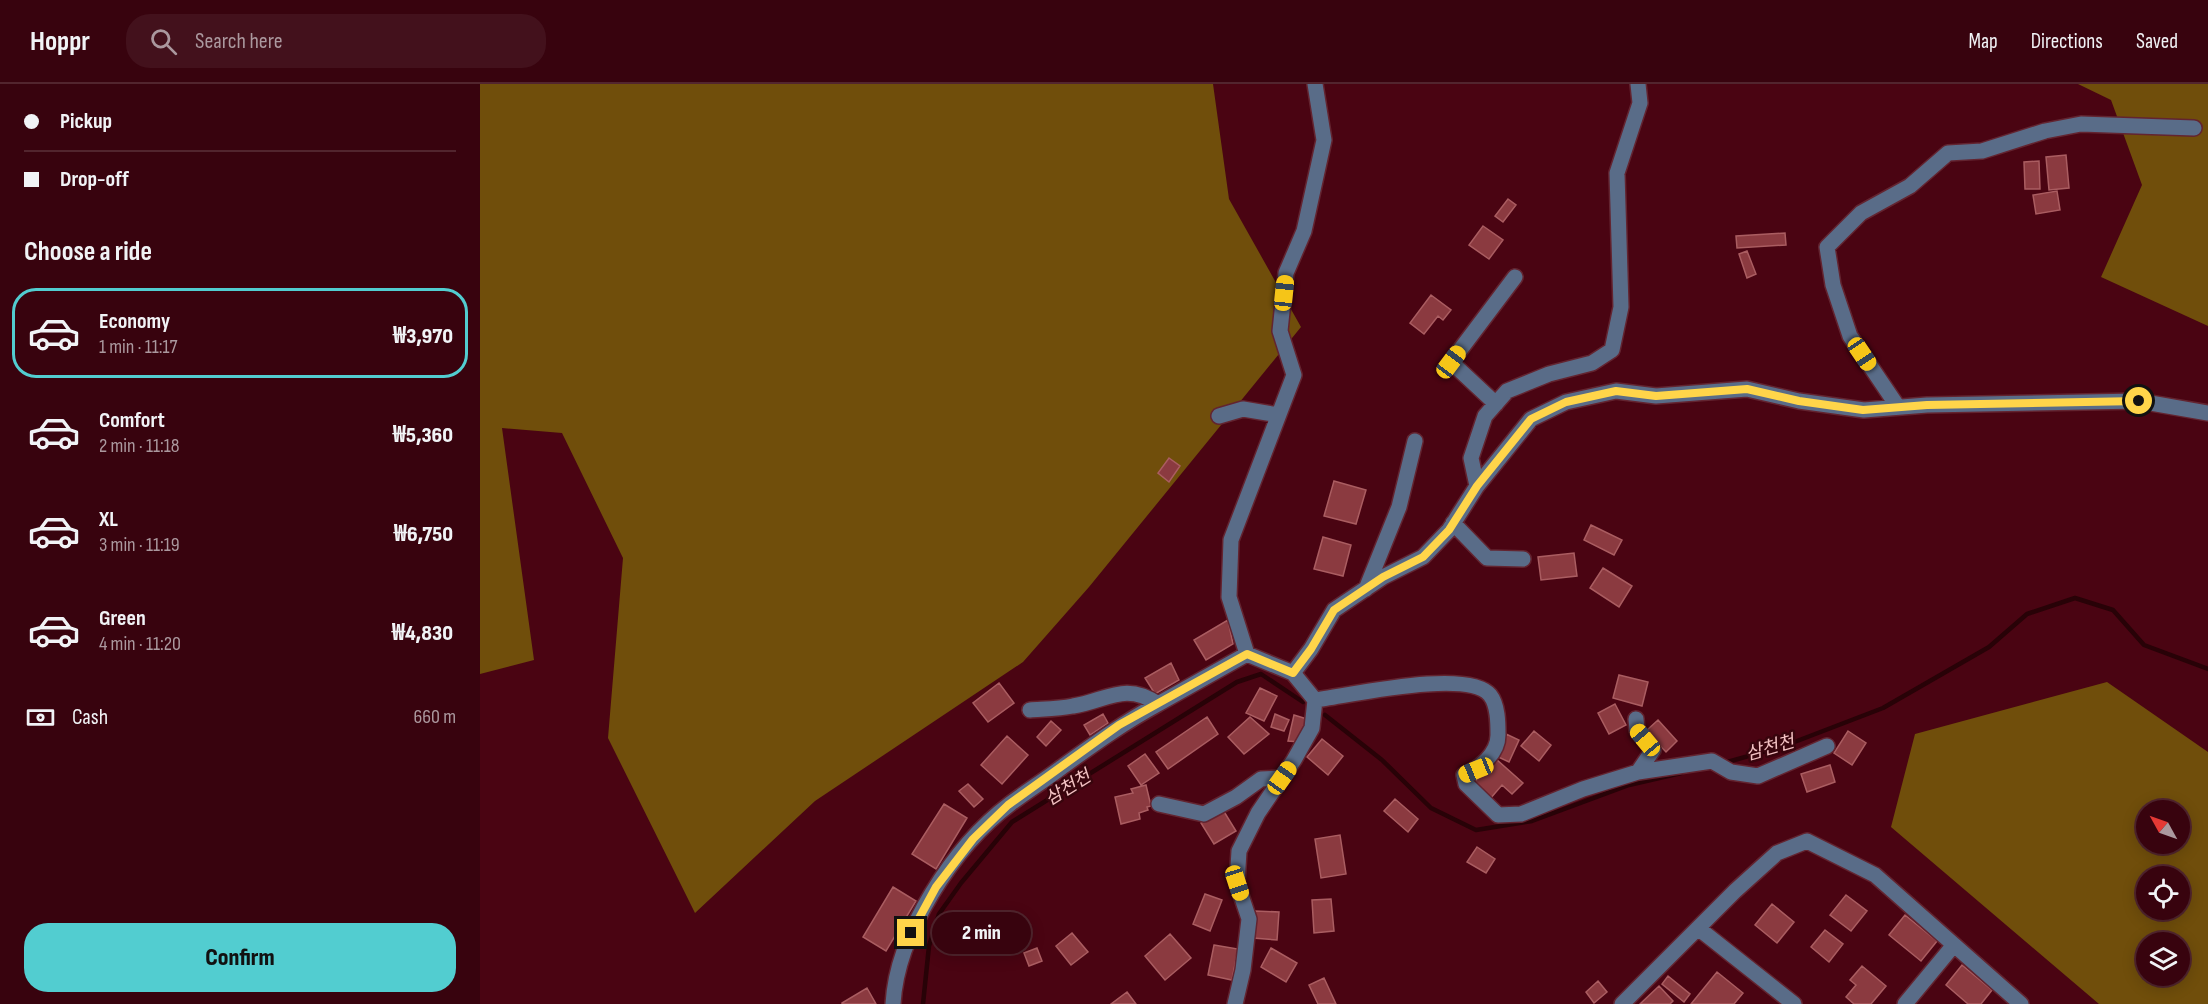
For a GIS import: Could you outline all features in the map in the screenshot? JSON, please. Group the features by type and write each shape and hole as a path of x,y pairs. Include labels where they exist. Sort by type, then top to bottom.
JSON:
{"street":[{"path":"1235,1004 1243,970 1249,919 1237,883 1239,851 1258,813 1312,728 1315,700 1293,673 1247,654 1228,597 1231,540 1294,375 1280,332 1286,273 1304,231 1324,140 1315,84"},
{"path":"1477,486 1471,458 1485,416 1507,391 1549,374 1592,363 1612,350 1621,307 1617,173 1640,103 1638,84"},
{"path":"1898,407 1850,336 1833,285 1827,247 1861,213 1910,186 1948,153 1982,151 2045,131 2081,124 2194,128"},
{"path":"1496,404 1451,362 1515,277"},
{"path":"1293,673 1311,649 1334,610 1423,557 1453,523 1477,486 1531,419 1566,402 1616,391 1656,396 1747,389 1799,401 1863,410 1898,407 2139,401 2208,413"},
{"path":"1219,416 1243,409 1278,415"},
{"path":"1366,589 1399,507 1415,441"},
{"path":"1453,523 1487,558 1523,559"},
{"path":"893,1004 902,952 936,887 973,839 1008,805 1119,725 1247,654"},
{"path":"1315,700 1434,682 1482,688 1491,696 1497,715 1498,739 1493,752 1476,770 1464,775 1466,784 1498,815 1521,814 1583,789 1638,772 1712,761 1729,771 1758,776 1827,746"},
{"path":"1030,710 1074,706 1114,694 1143,694 1158,704"},
{"path":"1636,719 1637,730 1653,750 1638,772"},
{"path":"1159,804 1204,814 1236,797 1261,779 1282,778"},
{"path":"1622,1004 1777,853 1807,842 1875,875 2021,1004"},
{"path":"1698,928 1794,1004"},
{"path":"1905,1004 1953,946"}],"shaded area":[{"path":"480,84 1213,84 1229,199 1301,327 1089,587 1023,662 815,801 695,913 608,738 623,558 562,433 502,428 534,660 480,674"},
{"path":"2078,84 2208,84 2208,326 2101,277 2142,185 2111,100"},
{"path":"2107,682 2208,752 2208,1004 2099,1004 1891,827 1915,734"}],"building":[{"path":"2066,155 2069,188 2049,190 2046,157"},
{"path":"2039,161 2040,189 2025,189 2024,162"},
{"path":"2057,191 2060,210 2036,214 2033,195"},
{"path":"1508,199 1516,205 1503,222 1495,216"},
{"path":"1483,226 1503,240 1489,259 1469,245"},
{"path":"1785,233 1786,245 1737,248 1736,236"},
{"path":"1747,251 1756,274 1747,278 1739,254"},
{"path":"1431,295 1451,310 1443,320 1438,316 1424,334 1410,323"},
{"path":"1169,458 1180,466 1169,482 1158,473"},
{"path":"1334,481 1366,490 1356,524 1324,516"},
{"path":"1591,525 1622,540 1614,555 1584,540"},
{"path":"1323,537 1351,545 1343,576 1314,569"},
{"path":"1574,553 1577,576 1541,580 1538,557"},
{"path":"1603,568 1632,586 1619,607 1590,588"},
{"path":"1228,620 1233,644 1206,660 1194,640"},
{"path":"1171,663 1179,680 1155,694 1145,678"},
{"path":"1619,675 1648,682 1642,706 1613,698"},
{"path":"999,683 1014,703 988,722 973,703"},
{"path":"1260,688 1277,696 1264,721 1246,713"},
{"path":"1615,704 1626,725 1609,734 1598,713"},
{"path":"1103,714 1108,723 1090,735 1084,725"},
{"path":"1275,714 1289,720 1284,731 1271,727"},
{"path":"1294,715 1307,719 1300,742 1288,741"},
{"path":"1207,717 1218,734 1168,769 1156,752"},
{"path":"1250,717 1269,734 1244,754 1228,737"},
{"path":"1658,720 1677,741 1666,752 1646,731"},
{"path":"1051,721 1061,730 1046,746 1037,737"},
{"path":"1534,731 1551,745 1539,761 1521,746"},
{"path":"1848,731 1866,743 1852,765 1834,753"},
{"path":"1506,734 1519,740 1509,762 1496,756"},
{"path":"1007,736 1028,755 1002,784 981,765"},
{"path":"1322,739 1343,756 1328,775 1307,757"},
{"path":"1145,754 1159,773 1141,785 1128,766"},
{"path":"1496,759 1523,783 1512,794 1502,785 1490,799 1473,784"},
{"path":"1830,765 1835,782 1807,792 1801,774"},
{"path":"968,784 983,799 974,807 959,791"},
{"path":"1146,785 1151,806 1147,807 1148,810 1139,813 1140,819 1121,824 1115,797 1133,793 1131,789"},
{"path":"1395,799 1418,819 1408,832 1384,811"},
{"path":"944,804 967,818 936,869 912,854"},
{"path":"1223,810 1236,831 1214,844 1201,823"},
{"path":"1340,835 1346,874 1321,878 1315,839"},
{"path":"1477,847 1495,859 1486,873 1467,862"},
{"path":"893,887 916,901 886,951 863,937"},
{"path":"1205,894 1222,900 1210,931 1193,924"},
{"path":"1846,895 1867,911 1851,931 1830,915"},
{"path":"1331,899 1334,931 1314,933 1312,900"},
{"path":"1772,904 1794,922 1777,943 1755,925"},
{"path":"1255,911 1279,912 1277,940 1253,938"},
{"path":"1905,915 1937,941 1921,961 1889,935"},
{"path":"1825,930 1843,944 1829,962 1811,947"},
{"path":"1072,933 1088,952 1071,965 1056,946"},
{"path":"1170,934 1191,958 1165,980 1145,956"},
{"path":"1214,945 1238,949 1232,980 1208,975"},
{"path":"1037,948 1042,961 1029,966 1024,953"},
{"path":"1271,948 1297,963 1286,982 1261,967"},
{"path":"1962,965 1992,990 1981,1004 1968,1004 1946,985"},
{"path":"1862,966 1886,986 1871,1004 1854,1004 1846,997 1856,985 1850,980"},
{"path":"1717,972 1743,993 1734,1004 1691,1004"},
{"path":"1668,976 1690,994 1684,1002 1662,984"},
{"path":"1324,978 1336,1004 1318,1004 1309,985"},
{"path":"1598,981 1607,992 1594,1003 1586,992"},
{"path":"1659,986 1673,1001 1670,1004 1640,1004"},
{"path":"867,988 876,1004 842,1004 842,1003"},
{"path":"1127,992 1136,1004 1111,1004"}],"waterway":[{"name":"삼천천","path":"1724,763 1784,746 1883,708 1989,647 2027,614 2075,598 2113,610 2144,645 2208,669"},
{"name":"삼천천","path":"923,1004 929,946 939,914 961,883 1012,822 1237,682 1261,674 1303,702"},
{"name":"삼천천","path":"1325,715 1382,760 1431,808 1476,830 1532,821 1629,785 1681,773"}],"route":[{"path":"911,933 936,887 973,839 1008,805 1119,725 1247,654 1293,673 1311,649 1334,610 1383,577 1423,557 1449,530 1477,486 1531,419 1566,402 1616,391 1656,396 1747,389 1799,401 1863,410 1927,405 2139,401"}]}
